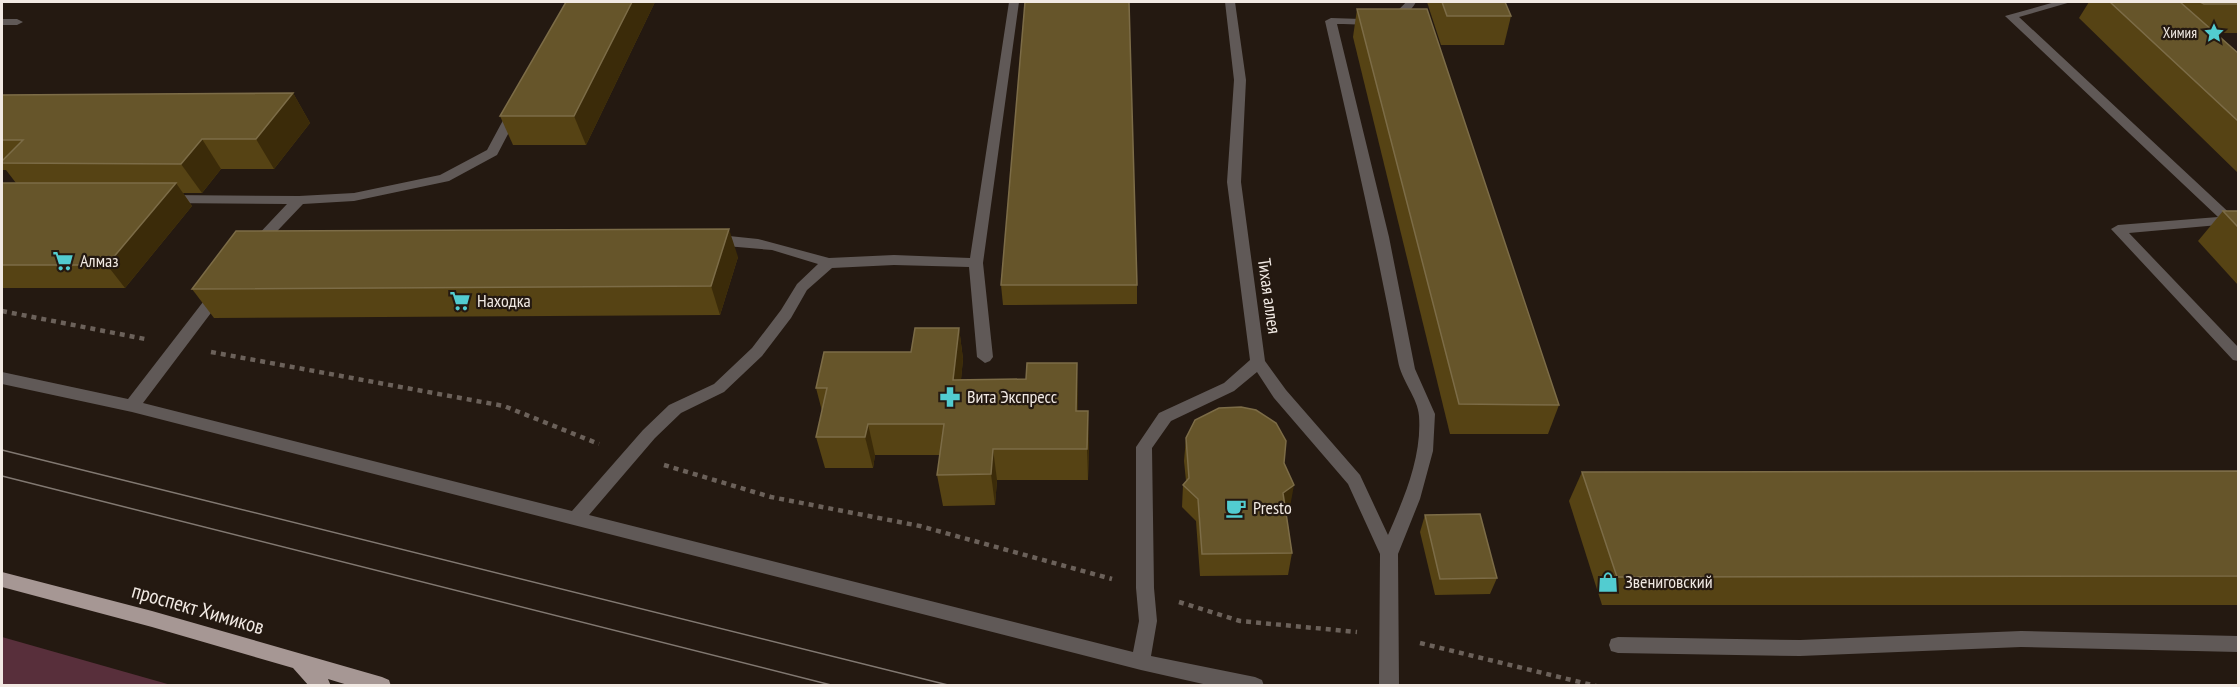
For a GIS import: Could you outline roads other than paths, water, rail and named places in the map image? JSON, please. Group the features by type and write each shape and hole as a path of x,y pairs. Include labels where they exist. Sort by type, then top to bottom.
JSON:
{"main road":[{"name":"проспект Химиков","path":"2,580 382,686"},
{"path":"298,661 322,686"}],"lane":[{"path":"985,357 976,263 1014,2"},
{"name":"Тихая аллея","path":"1230,2 1240,80 1234,182 1258,362 1280,394 1353,480 1389,554"},
{"path":"1389,686 1389,554 1412,499 1425,451 1427,414 1407,369 1382,237 1331,21 1390,21 1405,13 1411,2"},
{"path":"2066,2 2011,16 2230,220 2118,229 2238,356"},
{"path":"2,22 17,22"},
{"path":"156,199 299,200 354,197 444,178 492,152 520,102"},
{"path":"276,249 249,254 299,200"},
{"path":"704,240 756,241 778,245 828,263 894,260 976,263"},
{"path":"575,519 675,409 719,388 756,352 786,314 802,287 828,263"},
{"path":"132,406 176,345 225,284"},
{"path":"1141,662 1148,621 1145,588 1144,447 1166,417 1229,387 1258,362"},
{"path":"2,378 132,406 1141,662 1255,686"},
{"path":"1617,645 1800,648 2021,639 2238,644"}],"tram line":[{"path":"2,450 952,686"},
{"path":"2,476 835,686"}],"place":[{"name":"Химия","path":"2214,33"},
{"name":"Алмаз","path":"63,261"},
{"name":"Находка","path":"460,301"},
{"name":"Вита Экспресс","path":"950,397"},
{"name":"Presto","path":"1236,508"},
{"name":"Звениговский","path":"1608,582"}]}
